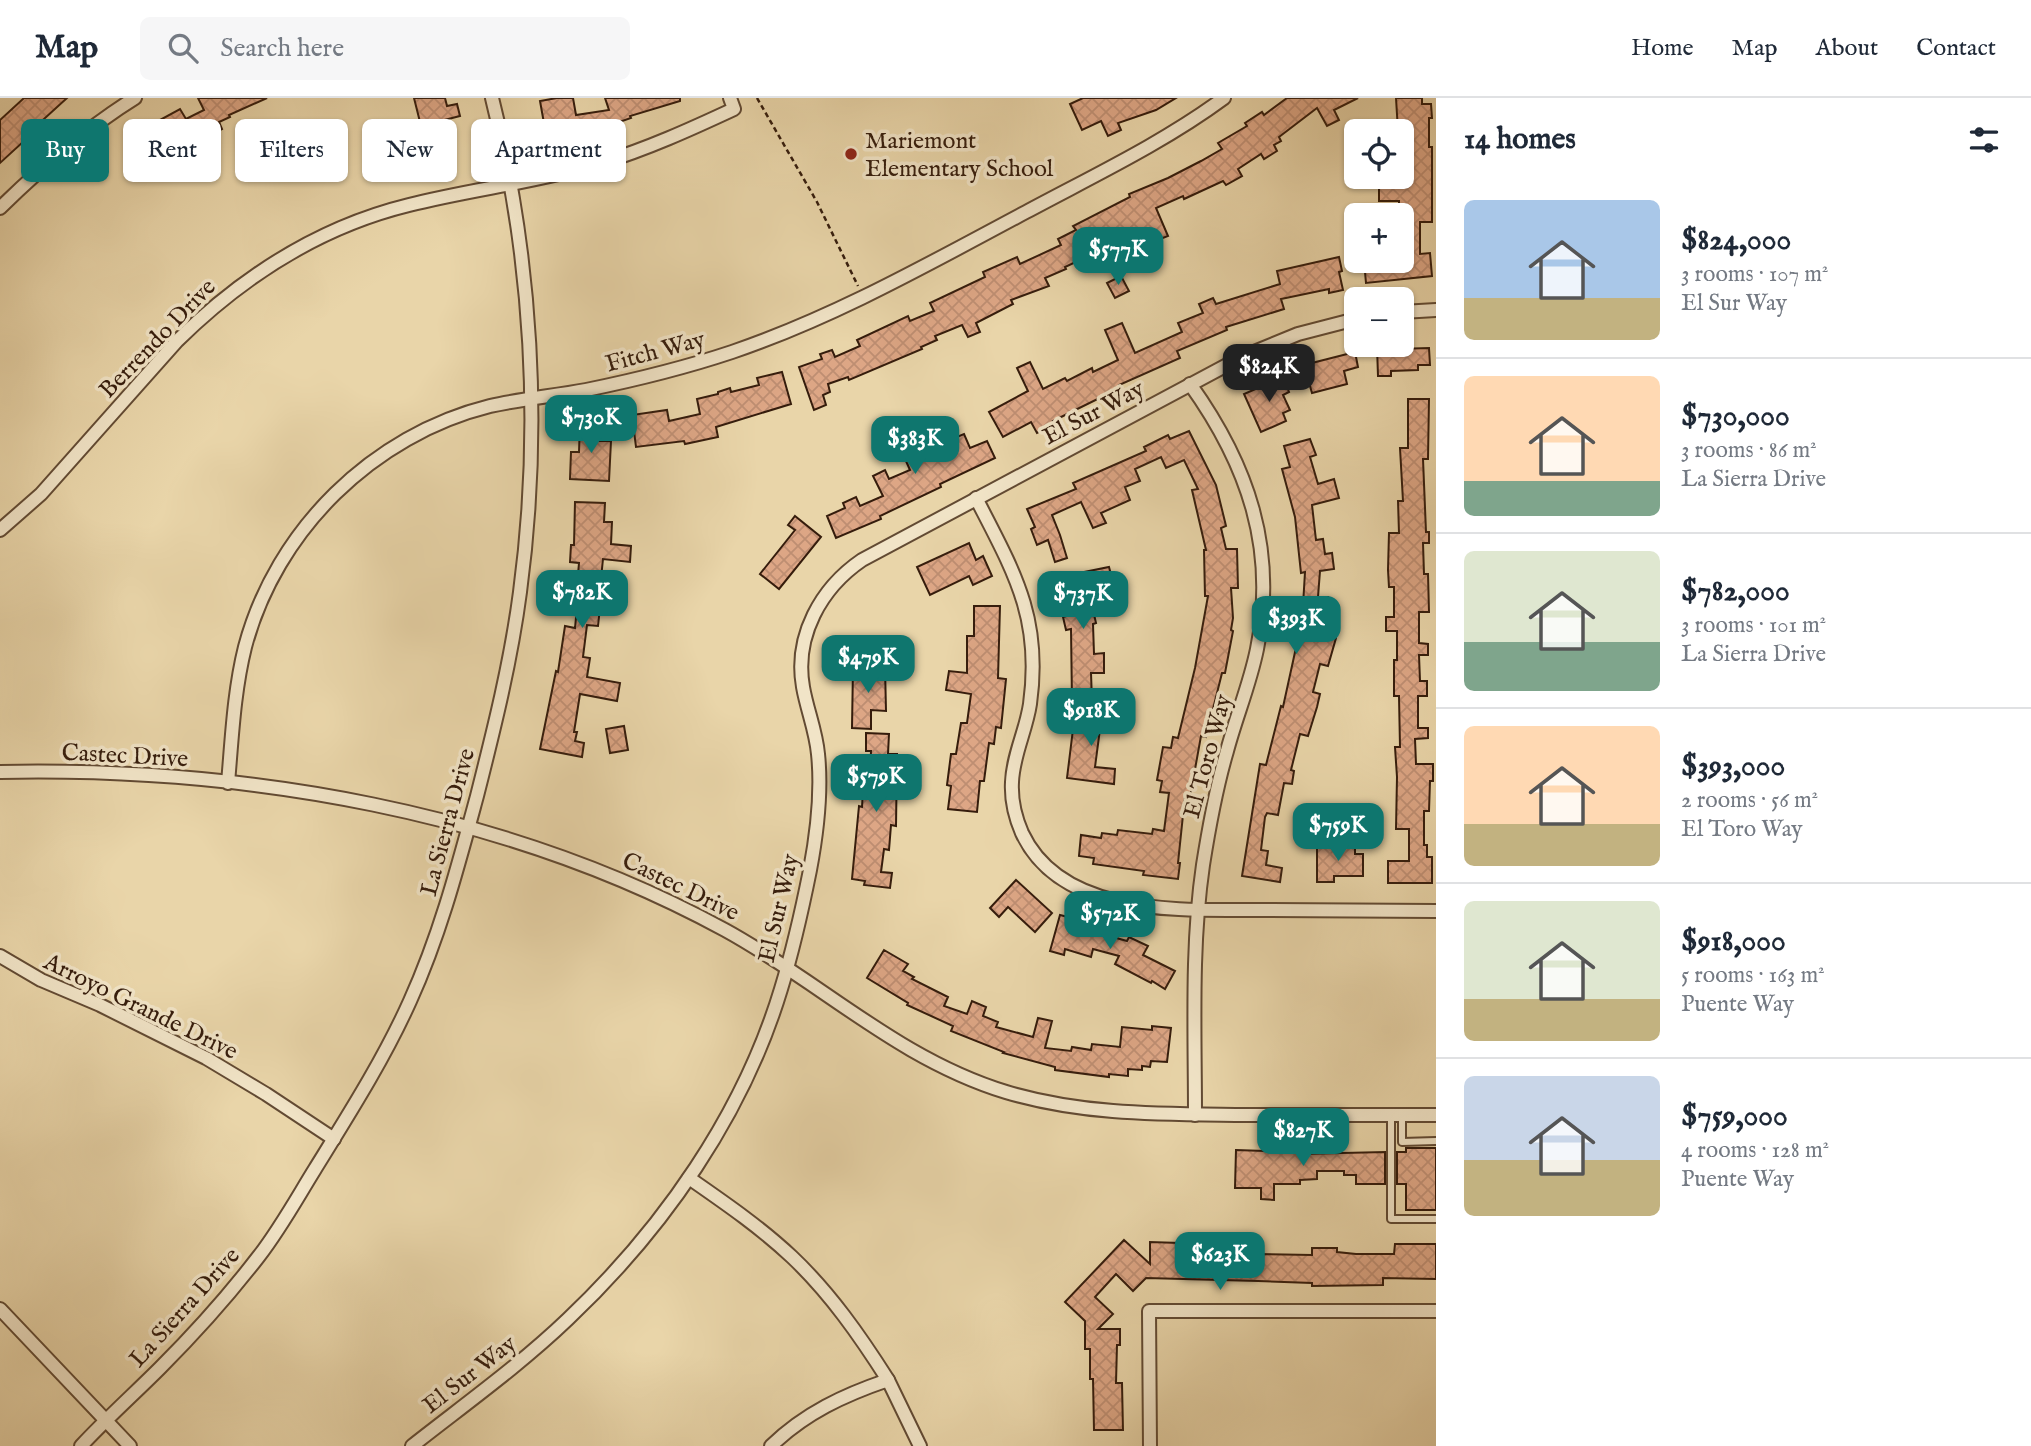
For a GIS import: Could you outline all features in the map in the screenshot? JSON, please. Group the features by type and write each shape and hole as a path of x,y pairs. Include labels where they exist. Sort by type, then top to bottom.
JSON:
{"street":[{"path":"0,208 74,141 135,98"},
{"name":"La Sierra Drive","path":"81,1446 162,1366 260,1254 334,1139 384,1054 428,960 448,902 494,728 509,659 520,591 530,477 531,398 523,271 510,184 492,98"},
{"name":"Fitch Way","path":"228,783 240,669 253,621 267,589 284,558 311,519 334,493 390,449 420,432 486,407 618,383 697,363 806,324 864,298 1167,136 1224,98"},
{"name":"Berrendo Drive","path":"0,530 41,494 177,341 210,310 254,275 311,241 357,221 405,205 549,177 639,150 689,130 732,103"},
{"path":"1414,311 1436,310"},
{"name":"El Sur Way","path":"412,1446 566,1321 605,1283 642,1242 689,1178 745,1081 782,988 813,857 818,754 816,734 802,684 802,661 808,629 816,609 829,590 853,566 1190,384 1269,344 1344,321"},
{"name":"El Toro Way","path":"1190,384 1219,426 1247,486 1259,539 1264,583 1257,648 1213,808 1198,909 1195,955 1195,1115"},
{"path":"976,498 1013,568 1032,638 1029,711 1016,756 1012,785 1016,814 1027,842 1044,866 1059,878 1086,892 1152,907 1436,911"},
{"name":"Castec Drive","path":"0,772 124,774 228,783 361,803 468,827 563,856 626,881 717,925 787,967 881,1033 942,1067 1006,1092 1057,1105 1126,1114 1436,1115"},
{"name":"Arroyo Grande Drive","path":"0,956 41,981 100,1005 206,1058 334,1139"},
{"path":"689,1178 733,1208 792,1257 819,1284 866,1345 888,1380 920,1446"},
{"path":"0,1309 130,1446"},
{"path":"1150,1446 1149,1311 1436,1311"},
{"path":"771,1446 820,1407 852,1392 888,1380"}],"lane":[{"path":"1397,1115 1402,1142 1436,1141"},
{"path":"1397,1115 1391,1219 1436,1219"}],"path":[{"path":"757,98 817,202 864,298"}],"building":[{"path":"24,98 67,98 44,119 21,119 21,144 0,163 0,120"},
{"path":"198,98 267,98 221,121 186,119 204,110"},
{"path":"414,98 445,98 447,106 457,104 460,116 448,119 419,119"},
{"path":"573,98 576,115 609,110 605,98 680,98 680,101 630,116 631,118 626,120 543,119 540,101"},
{"path":"1083,98 1176,98 1156,110 1118,123 1121,130 1108,136 1101,121 1082,130 1070,104"},
{"path":"1287,98 1358,98 1334,110 1339,120 1327,126 1317,108 1279,137 1281,141 1274,145 1277,151 1264,159 1261,154 1238,169 1242,176 1226,185 1223,181 1184,199 1183,196 1156,208 1168,236 1150,243 1146,234 1114,250 1112,245 1065,267 1066,269 1045,278 1049,286 1011,300 1013,304 976,323 980,332 968,337 962,325 935,336 937,340 921,347 922,349 849,380 848,377 828,384 830,392 823,395 826,405 814,410 799,367 822,359 820,354 832,350 835,357 860,346 857,340 908,316 910,321 934,311 930,303 985,277 983,272 1017,257 1020,264 1061,245 1058,239 1076,230 1073,226 1130,197 1129,194 1168,178 1222,149 1218,143"},
{"path":"1396,98 1422,98 1422,104 1431,104 1429,147 1432,147 1432,222 1420,222 1420,254 1430,253 1432,276 1366,283 1365,273 1414,273 1414,203 1379,201 1379,189 1414,189 1414,119 1397,119"},
{"path":"180,109 186,119 162,119"},
{"path":"1339,257 1343,290 1329,293 1329,289 1281,299 1284,309 1226,327 1227,330 1177,351 1180,358 1119,385 1120,388 1053,421 1055,424 1037,433 1031,422 1003,437 989,412 1028,391 1017,368 1030,362 1043,389 1065,378 1067,381 1092,368 1093,372 1118,360 1105,330 1122,323 1135,353 1182,332 1178,323 1203,313 1199,304 1213,298 1216,304 1280,284 1277,271"},
{"path":"1121,276 1129,291 1115,298 1107,283"},
{"path":"1414,348 1429,348 1430,365 1418,365 1418,370 1391,371 1391,376 1378,376 1377,357 1414,357"},
{"path":"1344,355 1344,357 1356,357 1358,367 1344,371 1347,384 1312,393 1304,365"},
{"path":"782,372 791,404 716,427 718,437 685,444 684,441 636,447 632,415 667,410 669,421 700,414 697,399 730,388 731,392 759,385 757,378"},
{"path":"1283,377 1289,392 1283,395 1290,410 1283,413 1286,421 1261,432 1244,394"},
{"path":"1408,399 1429,399 1428,459 1423,459 1426,532 1429,532 1429,543 1423,543 1424,574 1428,574 1429,612 1419,612 1419,643 1428,644 1428,655 1419,655 1420,681 1427,681 1427,696 1418,696 1418,728 1428,728 1428,738 1415,739 1416,764 1433,764 1429,811 1424,811 1424,845 1427,845 1427,857 1432,857 1432,883 1388,883 1388,861 1409,861 1409,829 1396,829 1395,747 1400,747 1399,696 1394,696 1397,631 1386,631 1386,617 1394,617 1394,587 1389,587 1389,533 1399,533 1398,501 1403,501 1400,448 1408,448"},
{"path":"942,418 948,429 953,427 957,437 964,434 970,448 987,441 995,458 880,516 881,519 836,538 827,516 845,508 843,503 856,497 860,506 883,496 873,476 885,470 889,479 910,470 901,450 931,436 926,425"},
{"path":"580,422 600,423 599,441 611,441 609,481 570,479 571,452 579,452"},
{"path":"1189,431 1216,485 1226,526 1221,528 1226,549 1237,549 1238,588 1231,588 1233,631 1225,673 1222,673 1206,737 1201,736 1190,797 1185,796 1178,879 1143,875 1144,871 1093,864 1094,858 1079,856 1081,835 1101,838 1102,833 1117,835 1118,830 1152,834 1153,829 1164,831 1169,793 1160,792 1162,781 1157,780 1163,747 1171,748 1173,737 1178,738 1195,668 1208,596 1205,596 1206,550 1192,490 1198,489 1184,460 1166,468 1161,457 1135,469 1140,481 1125,487 1130,500 1101,513 1106,523 1093,528 1081,502 1052,515 1067,558 1055,562 1048,540 1037,545 1031,529 1035,527 1027,509 1076,489 1073,483 1146,451 1144,447 1168,435 1170,439"},
{"path":"1310,439 1316,455 1310,457 1318,484 1334,479 1339,498 1312,505 1316,540 1323,539 1325,554 1332,553 1334,569 1320,571 1318,597 1328,597 1326,623 1336,624 1336,638 1328,666 1320,664 1313,692 1320,694 1317,707 1308,736 1300,734 1291,770 1294,771 1292,784 1284,783 1278,815 1267,813 1265,817 1261,850 1268,851 1266,865 1282,868 1280,882 1242,876 1260,764 1266,765 1281,706 1283,707 1299,622 1302,622 1305,572 1301,573 1295,517 1282,469 1290,467 1284,446"},
{"path":"575,502 605,503 604,522 612,522 611,544 631,546 630,562 603,559 598,626 587,625 583,657 590,658 587,677 620,683 617,701 580,694 574,732 577,732 575,741 584,743 582,757 540,749 556,671 558,672 565,626 575,628 577,607 568,606 570,585 577,586 579,563 570,562 571,545 574,545"},
{"path":"795,516 821,537 779,589 760,574 795,530 788,525"},
{"path":"969,543 976,560 983,556 992,576 973,585 969,576 930,595 917,567"},
{"path":"1109,567 1113,582 1088,588 1096,623 1093,624 1094,654 1104,653 1104,673 1091,673 1092,701 1072,701 1071,629 1066,630 1061,593 1072,590 1069,575"},
{"path":"974,606 1000,606 998,678 1006,679 1001,728 996,727 994,744 989,743 984,781 980,781 977,812 948,809 951,786 947,785 951,754 956,754 961,723 967,723 971,694 946,690 949,671 967,673 967,636 974,636"},
{"path":"853,667 885,667 886,711 871,710 871,729 852,728"},
{"path":"1099,709 1122,711 1121,727 1113,726 1112,731 1100,729 1095,767 1115,769 1114,784 1067,778 1074,721 1097,724"},
{"path":"624,726 628,750 610,753 606,729"},
{"path":"866,733 889,734 888,754 897,754 896,826 891,825 889,850 884,849 881,872 892,873 890,888 864,885 865,881 852,879 864,775 870,775 871,751 866,751"},
{"path":"1317,846 1355,846 1355,854 1363,854 1363,876 1334,876 1334,882 1317,882"},
{"path":"1016,880 1052,913 1035,932 1008,907 999,917 990,908"},
{"path":"1060,915 1076,919 1074,926 1127,941 1129,937 1148,946 1143,955 1175,971 1165,989 1115,964 1119,956 1093,949 1091,957 1065,949 1064,955 1050,951"},
{"path":"884,950 908,964 903,971 914,977 912,979 948,997 944,1006 967,1014 972,1001 986,1007 983,1016 998,1022 996,1027 1033,1037 1038,1018 1052,1021 1045,1048 1071,1051 1072,1047 1091,1050 1092,1044 1120,1047 1122,1027 1152,1030 1152,1026 1171,1028 1167,1062 1151,1061 1150,1067 1142,1066 1142,1070 1128,1069 1128,1076 1109,1074 1109,1077 1055,1070 1055,1067 1003,1053 951,1031 953,1026 907,1005 908,1003 867,978"},
{"path":"1406,1148 1436,1148 1436,1210 1406,1210 1406,1184 1397,1184 1397,1152 1406,1152"},
{"path":"1236,1150 1299,1154 1385,1152 1385,1184 1356,1184 1356,1175 1344,1175 1344,1171 1317,1171 1317,1179 1300,1180 1300,1184 1274,1184 1274,1200 1261,1199 1261,1188 1235,1188"},
{"path":"1124,1240 1150,1264 1150,1242 1180,1243 1180,1249 1219,1249 1219,1256 1258,1257 1258,1254 1312,1255 1312,1248 1337,1248 1337,1252 1356,1254 1394,1254 1395,1244 1436,1244 1436,1279 1383,1278 1383,1285 1312,1286 1312,1283 1146,1278 1133,1291 1116,1274 1095,1297 1113,1314 1098,1329 1120,1329 1116,1383 1122,1383 1123,1430 1094,1430 1093,1379 1090,1379 1090,1349 1085,1349 1085,1321 1065,1302"}],"place":[{"name":"Mariemont Elementary School","path":"851,154"}]}
